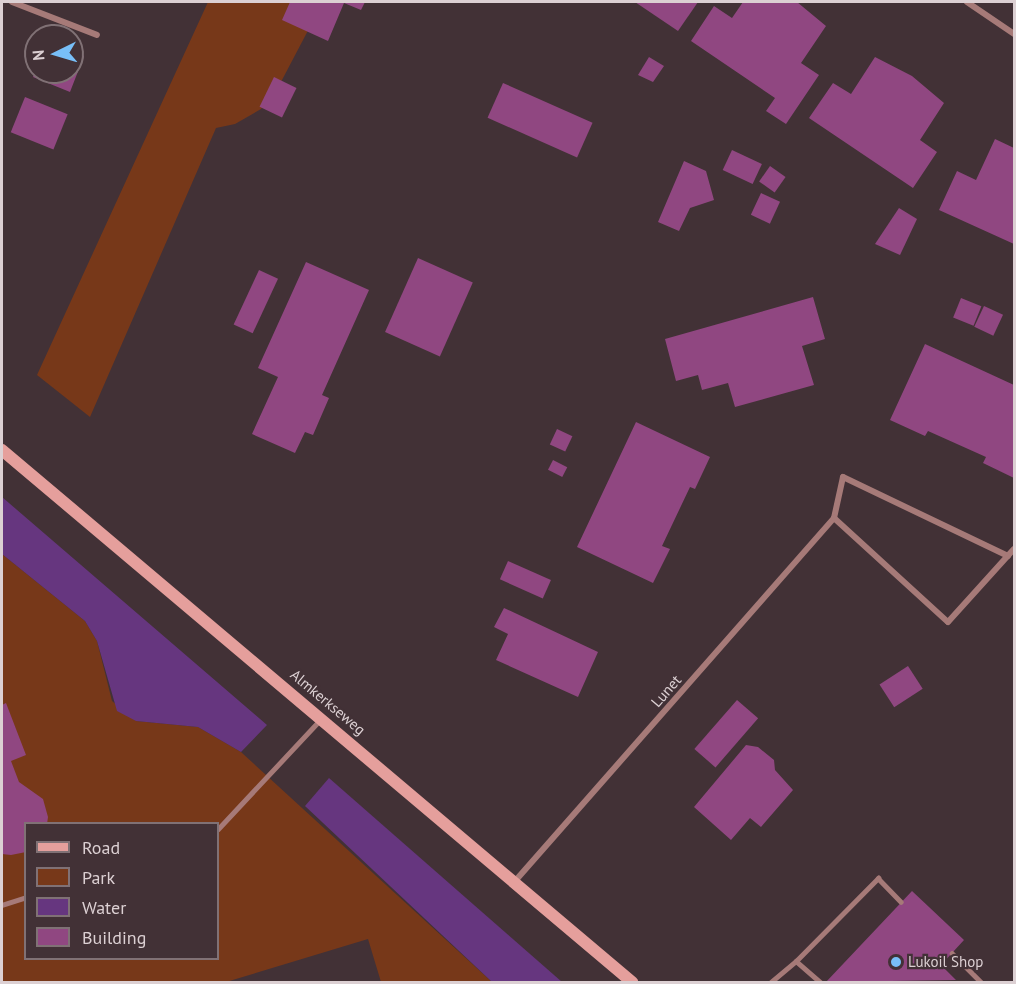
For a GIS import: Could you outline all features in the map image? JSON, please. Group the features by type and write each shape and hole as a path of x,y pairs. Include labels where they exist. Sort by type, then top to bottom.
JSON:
{"street":[{"path":"12,2 97,35"},
{"path":"967,2 1014,34"},
{"name":"Almkerkseweg","path":"2,450 323,717 516,880 632,982"},
{"name":"Lunet","path":"516,880 834,518 843,477 1008,556"},
{"path":"834,518 948,622 1014,549"}],"lane":[{"path":"219,828 261,786 323,717"},
{"path":"771,982 796,961 878,878 901,902"},
{"path":"2,905 24,898"},
{"path":"952,953 981,982"},
{"path":"796,961 820,982"}],"green space":[{"path":"208,2 323,2 282,80 261,109 235,124 216,128 90,417 37,375"},
{"path":"2,554 85,621 97,641 112,701 136,721 198,727 241,752 492,982 381,982 368,939 226,982 2,982"}],"water":[{"path":"2,497 267,725 241,752 198,727 136,721 117,711 97,641 85,621 2,554"},
{"path":"329,778 562,982 492,982 305,806"}],"building":[{"path":"290,2 365,2 361,10 344,3 328,41 282,20"},
{"path":"635,2 698,2 678,31"},
{"path":"743,2 797,2 826,26 801,63 819,75 786,124 766,111 775,98 691,41 714,6 732,18"},
{"path":"649,57 664,66 653,82 638,75"},
{"path":"875,57 912,76 944,103 920,140 937,152 913,188 809,118 833,83 851,94"},
{"path":"274,77 296,88 282,118 260,107"},
{"path":"503,83 593,123 577,158 488,118"},
{"path":"50,84 73,84 70,92"},
{"path":"25,97 68,114 53,149 11,132"},
{"path":"995,139 1014,148 1014,244 939,210 957,171 976,180"},
{"path":"732,150 762,164 753,184 723,170"},
{"path":"684,161 706,171 714,200 690,208 679,231 658,222"},
{"path":"770,166 786,177 775,192 759,182"},
{"path":"761,193 780,202 770,224 751,215"},
{"path":"899,208 917,219 900,255 875,244"},
{"path":"418,258 473,282 440,356 385,332"},
{"path":"306,262 369,290 322,395 329,398 313,435 305,432 295,453 252,434 278,377 258,368"},
{"path":"259,270 278,279 253,333 234,324"},
{"path":"813,297 825,339 802,346 814,385 735,407 728,383 702,390 698,375 676,381 665,339"},
{"path":"961,298 981,306 974,326 953,317"},
{"path":"984,306 1003,315 993,336 974,327"},
{"path":"925,344 1014,385 1014,478 983,463 986,457 928,431 925,436 890,420"},
{"path":"636,422 710,457 695,489 690,487 662,546 670,549 653,583 577,547"},
{"path":"557,429 572,436 565,452 550,444"},
{"path":"553,460 567,467 562,477 548,470"},
{"path":"508,561 551,580 543,598 500,579"},
{"path":"504,608 598,652 578,697 496,660 508,634 494,627"},
{"path":"908,666 923,689 894,707 879,685"},
{"path":"737,700 758,718 715,767 694,749"},
{"path":"6,703 26,755 11,761 19,782 43,799 48,817 47,822 24,822 24,852 11,855 2,854 2,705"},
{"path":"746,745 758,747 774,760 775,770 793,790 761,827 750,818 731,840 694,807"},
{"path":"912,891 964,940 941,965 956,980 826,982"}],"place":[{"name":"Lukoil Shop","path":"896,962"}]}
